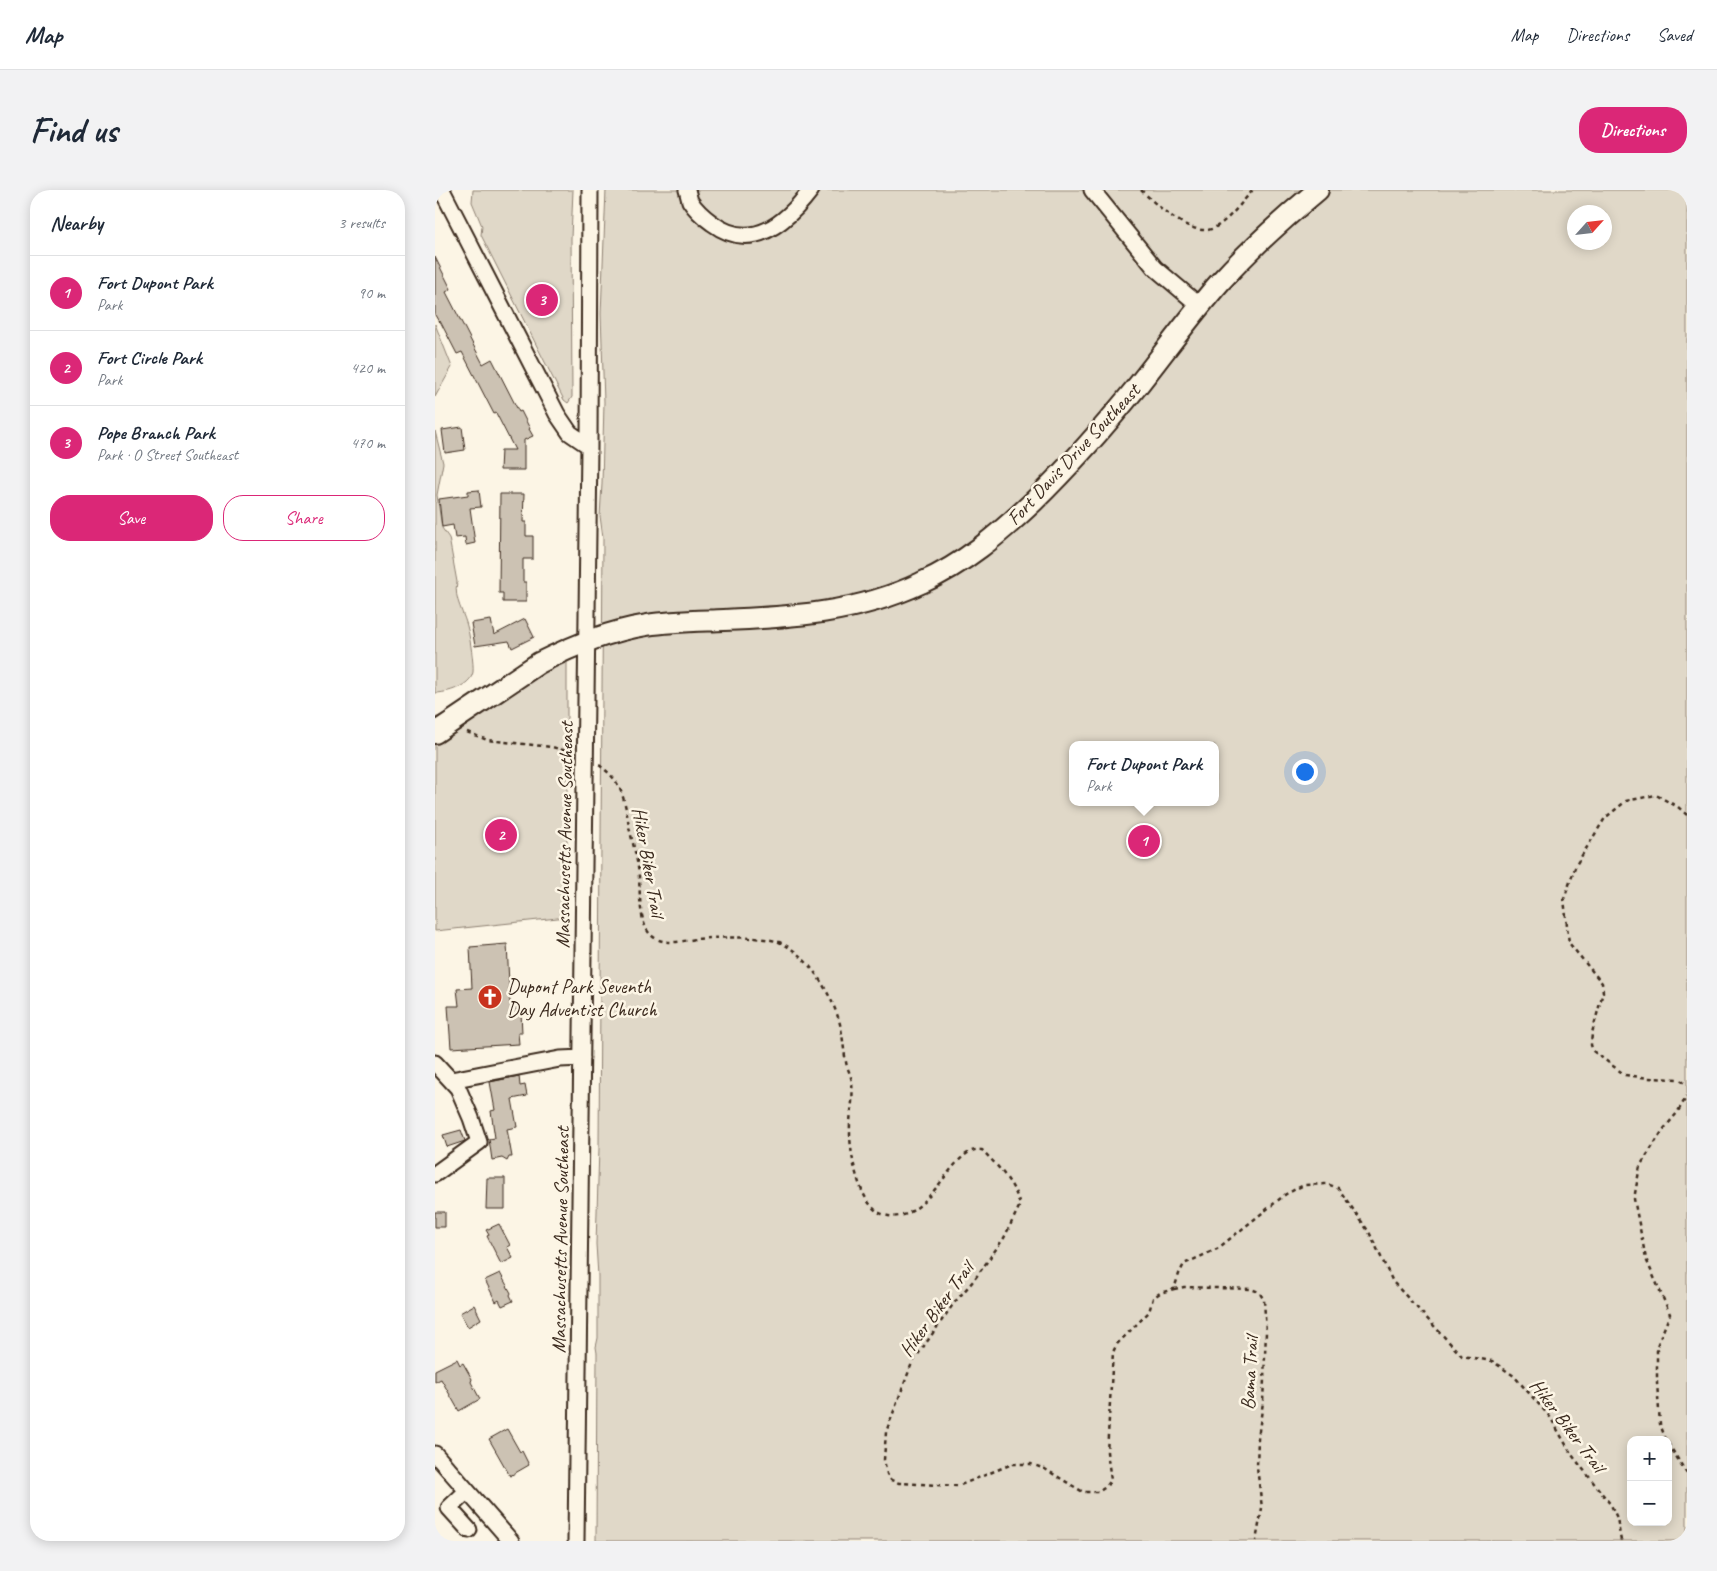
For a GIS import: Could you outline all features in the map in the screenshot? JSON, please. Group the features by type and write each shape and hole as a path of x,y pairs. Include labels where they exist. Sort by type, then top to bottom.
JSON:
{"main road":[{"name":"Fort Davis Drive Southeast","path":"435,732 530,668 552,656 586,642 647,625 772,618 839,610 885,598 919,584 966,558 998,534 1053,481 1138,385 1221,282 1254,248 1318,190"}],"street":[{"name":"Massachusetts Avenue Southeast","path":"576,1541 589,446 590,190"},
{"path":"687,190 690,201 708,221 723,232 740,236 765,232 777,225 800,204 811,190"},
{"path":"1092,190 1155,268 1200,306"},
{"path":"443,192 557,414 570,433 589,446"},
{"path":"451,1080 560,1060 582,1058"},
{"path":"435,1063 458,1088 479,1142 435,1174"},
{"path":"436,1458 511,1541"},
{"path":"467,1491 449,1508 469,1530"}],"path":[{"path":"1141,190 1183,225 1199,230 1213,228 1228,216 1253,190"},
{"path":"460,730 487,740 552,747 570,752"},
{"name":"Hiker Biker Trail","path":"596,763 611,776 622,793 638,867 643,919 650,935 656,939 672,942 711,937 778,942 788,947 812,968 833,1004 843,1033 846,1061 852,1083 849,1134 854,1169 870,1204 879,1213 890,1216 897,1217 912,1212 939,1187 960,1159 978,1149 982,1150 1005,1174 1017,1196 1020,1205 1004,1238 912,1363 887,1432 884,1460 887,1474 891,1480 899,1483 958,1486 1013,1464 1031,1464 1045,1469 1083,1492 1098,1492 1107,1487 1111,1480 1107,1452 1113,1352 1117,1344 1149,1312 1153,1298 1160,1293 1174,1289 1184,1264 1217,1249 1286,1194 1304,1185 1327,1184 1338,1188 1369,1232 1393,1282 1462,1356 1492,1361 1514,1376 1549,1417 1572,1455 1611,1505 1617,1518 1621,1541"},
{"path":"1687,815 1678,807 1656,794 1627,801 1605,818 1576,866 1564,899 1569,942 1602,983 1603,992 1592,1033 1591,1045 1593,1052 1625,1075 1679,1079 1687,1084"},
{"path":"1664,1436 1660,1424 1657,1346 1670,1314 1646,1259 1634,1199 1640,1166 1687,1096"},
{"name":"Bama Trail","path":"1174,1289 1184,1287 1251,1289 1259,1292 1264,1300 1266,1332 1263,1402 1258,1438 1257,1468 1262,1508 1256,1541"},
{"path":"1672,1450 1687,1474"}],"shaded area":[{"path":"473,190 573,190 571,238 572,397 568,403 564,400 481,235 482,226 472,202"},
{"path":"606,190 1687,190 1687,1541 596,1541 598,1276 596,1244 599,1148 603,538 600,516 604,402 601,314"},
{"path":"435,324 452,367 435,397"},
{"path":"435,431 443,463 437,495 442,528 449,538 457,582 458,600 467,624 472,651 473,672 468,681 458,688 435,693"},
{"path":"567,660 567,917 435,931 435,718"}],"building":[{"path":"435,257 451,289 446,292 483,364 492,359 533,436 524,440 524,470 500,470 501,450 515,450 462,352 457,354 435,315"},
{"path":"462,427 465,450 445,453 442,430"},
{"path":"479,490 481,507 470,508 475,543 466,545 465,537 455,538 453,525 442,527 439,499 468,495 468,491"},
{"path":"500,494 524,494 523,522 526,522 526,536 533,536 533,559 523,559 523,582 526,582 526,602 503,602 503,593 499,593"},
{"path":"525,619 534,637 512,648 509,641 475,646 471,623 491,620 494,635"},
{"name":"Dupont Park Seventh Day Adventist Church","path":"507,944 510,1003 516,1003 517,1013 521,1013 522,1033 518,1033 519,1044 451,1048 448,1006 459,1006 457,989 472,988 470,947"},
{"path":"519,1076 520,1086 525,1085 527,1096 512,1099 517,1127 507,1129 512,1157 509,1157 507,1161 502,1158 492,1160 489,1139 495,1138 491,1111 495,1110 490,1082"},
{"path":"461,1130 465,1141 447,1147 443,1135"},
{"path":"487,1178 505,1178 505,1209 486,1209"},
{"path":"435,1212 445,1212 445,1227 435,1227"},
{"path":"499,1224 510,1245 507,1247 513,1258 501,1264 487,1236 489,1235 486,1230"},
{"path":"500,1273 511,1293 513,1301 502,1306 499,1300 496,1302 485,1280"},
{"path":"474,1305 481,1319 468,1327 460,1313"},
{"path":"457,1359 460,1365 463,1363 480,1399 459,1411 441,1379 435,1382 435,1370"},
{"path":"507,1429 529,1465 510,1476 489,1439"}],"place":[{"name":"Pope Branch Park","path":"542,300"},
{"name":"Fort Circle Park","path":"501,835"},
{"name":"Fort Dupont Park","path":"1144,841"},
{"name":"Dupont Park Seventh Day Adventist Church","path":"490,997"}]}
